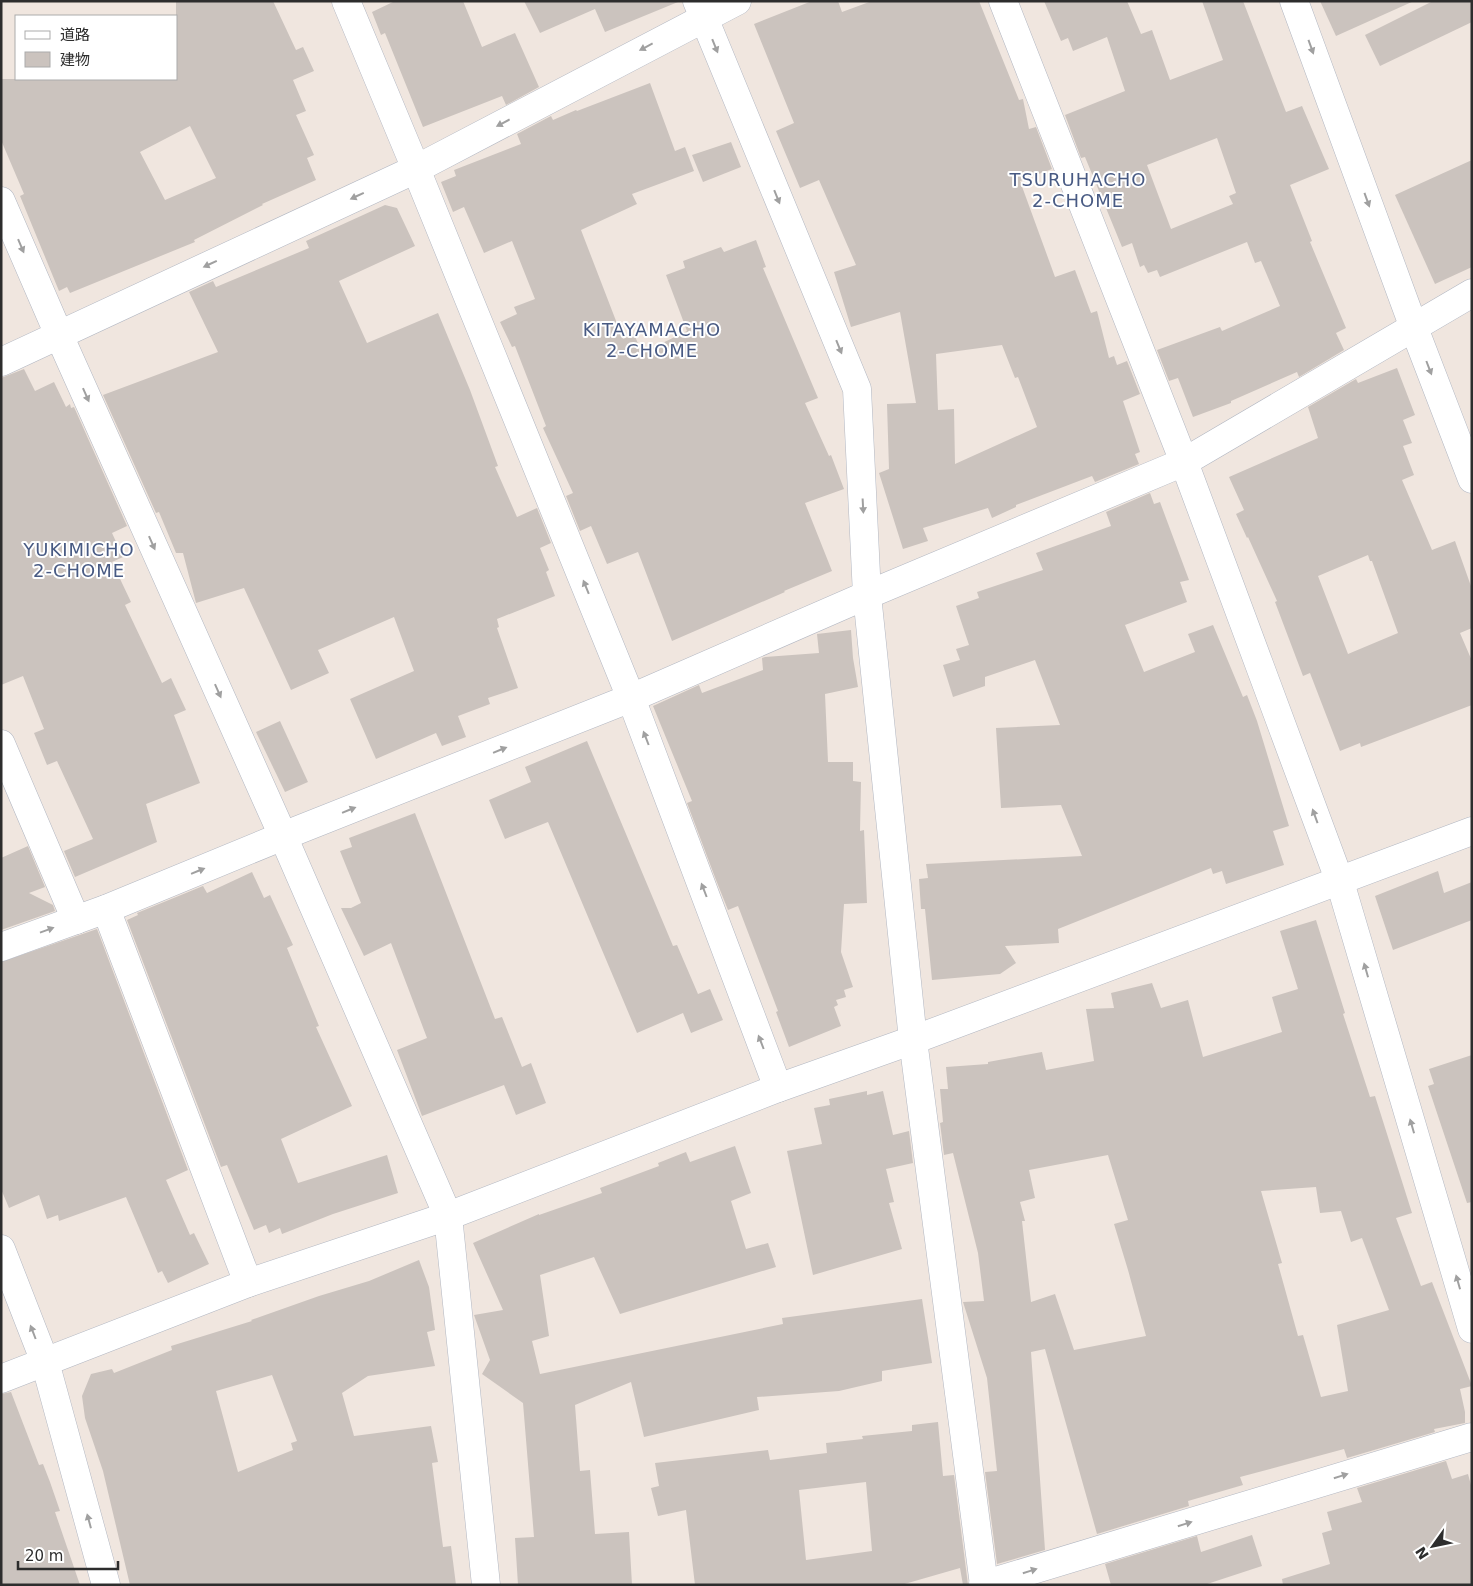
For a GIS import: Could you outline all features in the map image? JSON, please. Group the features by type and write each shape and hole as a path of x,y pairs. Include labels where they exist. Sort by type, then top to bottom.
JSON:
{"street":[{"path":"346,1 631,698 778,1088"},
{"path":"1,362 416,169 700,9 736,1"},
{"path":"1003,1 1184,462 1340,882 1472,1329"},
{"path":"1294,1 1414,328 1472,479"},
{"path":"700,9 857,389 867,595 913,1040 984,1585 1472,1437"},
{"path":"1,201 283,836 448,1216 486,1585"},
{"path":"1,947 106,909 283,836 631,698 867,595 1184,462 1472,293"},
{"path":"1,744 76,920"},
{"path":"1,1379 248,1282 448,1216 778,1088 1340,882 1472,831"},
{"path":"106,909 248,1282"},
{"path":"1,1249 45,1362 106,1585"}],"building":[{"path":"176,1 273,1 296,50 303,47 314,71 293,80 306,111 296,115 314,155 307,158 316,180 262,204 194,240 195,242 70,293 67,287 59,291 20,196 24,194 1,140 1,79 178,80 178,15 176,15","holes":["190,126 216,178 165,200 140,152"]},
{"path":"395,1 463,1 482,47 515,33 539,87 506,105 502,96 423,127 385,33 381,35 372,12"},
{"path":"524,1 678,2 605,32 595,9 540,33"},
{"path":"812,1 838,1 842,12 872,1 979,1 1019,100 1023,99 1029,129 1036,127 1052,169 1020,181 1055,277 1075,270 1091,313 1097,311 1109,358 1114,356 1117,365 1127,361 1140,394 1123,401 1140,452 1135,454 1139,464 1095,482 1092,476 1016,505 1016,507 992,518 988,508 923,528 928,541 903,549 879,473 889,469 887,404 916,403 900,312 851,327 834,272 856,265 819,180 800,188 776,131 794,123 754,24","holes":["1002,345 1015,378 1018,377 1037,427 955,464 954,409 938,410 936,354"]},
{"path":"1044,1 1127,1 1141,34 1152,30 1170,80 1223,60 1202,1 1243,1 1286,112 1302,106 1329,169 1290,185 1312,241 1310,242 1346,328 1336,333 1344,350 1299,377 1297,372 1231,401 1231,403 1193,417 1178,378 1169,381 1157,350 1220,327 1222,331 1280,306 1261,261 1255,263 1247,242 1160,277 1157,270 1148,273 1144,265 1140,267 1132,243 1122,247 1085,157 1081,158 1065,115 1125,91 1107,37 1073,51 1068,38 1061,41","holes":["1217,138 1236,193 1229,196 1233,204 1171,229 1147,165"]},
{"path":"1320,1 1414,1 1336,36"},
{"path":"1433,1 1472,1 1472,22 1380,66 1365,35"},
{"path":"650,83 675,151 685,147 694,171 632,194 637,204 581,230 623,339 634,334 642,353 687,331 666,275 685,268 683,261 721,247 724,252 756,240 766,267 763,268 818,398 805,403 829,456 831,455 844,489 805,503 832,571 672,641 638,552 607,564 591,526 580,531 566,496 573,493 543,428 546,426 515,346 512,347 500,322 517,314 514,307 535,299 512,241 484,253 464,207 453,212 441,182 456,176 454,170 521,144 517,134 551,116 553,120"},
{"path":"731,142 741,167 703,182 692,155"},
{"path":"1472,160 1472,267 1435,284 1395,195"},
{"path":"385,205 397,208 415,246 339,281 367,343 438,313 470,390 498,466 495,467 517,517 537,508 551,543 540,548 549,570 546,572 555,596 497,619 499,627 497,628 518,688 488,698 490,704 458,716 466,737 442,746 436,733 376,759 350,699 414,671 394,617 318,650 329,673 291,690 244,588 196,603 183,553 176,553 159,512 156,513 103,395 218,352 189,292 213,281 216,287 309,248 306,241"},
{"path":"1397,368 1415,415 1403,420 1412,443 1403,446 1414,475 1402,480 1432,550 1455,541 1472,589 1472,628 1460,633 1472,661 1472,705 1361,747 1360,743 1340,751 1310,673 1303,676 1275,602 1277,601 1236,514 1244,510 1229,477 1318,438 1308,407 1356,379 1358,383","holes":["1368,555 1370,561 1372,561 1398,633 1348,654 1318,576"]},
{"path":"24,369 35,391 54,382 66,407 70,404 71,408 74,407 127,526 112,533 123,557 112,562 131,602 125,605 162,683 171,678 186,710 174,715 200,783 146,804 157,842 75,877 64,851 93,839 57,761 47,765 34,733 44,729 23,676 1,685 1,378"},
{"path":"1150,493 1154,504 1160,502 1189,580 1180,582 1187,602 1125,625 1144,672 1195,652 1188,634 1213,625 1243,697 1247,695 1257,721 1289,826 1273,831 1284,865 1226,884 1222,871 1213,874 1211,868 1058,929 1059,943 1005,946 1016,963 1000,974 932,980 925,909 921,909 919,879 928,878 926,864 1082,856 1061,805 1001,808 996,728 1060,725 1035,660 985,677 985,686 953,697 943,665 960,660 956,649 969,645 956,606 979,598 977,592 1043,570 1036,553 1111,526 1106,512"},
{"path":"851,630 858,687 825,694 828,762 853,762 853,781 861,782 860,831 864,830 867,903 844,904 841,952 853,987 844,990 846,997 836,1000 838,1005 834,1007 841,1026 789,1047 776,1012 778,1011 738,906 728,910 716,880 687,803 692,801 653,706 699,685 702,693 763,670 762,658 765,657 819,653 817,634"},
{"path":"280,721 308,782 285,792 256,732"},
{"path":"587,741 673,946 677,945 698,994 710,989 723,1020 691,1033 683,1013 637,1033 548,822 505,839 489,800 531,782 525,767"},
{"path":"415,813 495,1019 502,1017 522,1067 531,1063 546,1103 516,1115 504,1085 422,1116 397,1050 427,1038 391,943 364,956 341,908 351,908 361,903 340,851 352,847 349,838"},
{"path":"28,846 45,887 29,893 53,905 55,911 1,930 1,858"},
{"path":"1438,871 1444,893 1472,882 1472,920 1393,950 1375,896"},
{"path":"252,872 264,898 270,895 293,945 287,948 319,1026 316,1027 352,1106 281,1139 298,1183 387,1155 398,1193 333,1214 282,1234 280,1228 269,1233 266,1225 254,1230 227,1165 221,1167 127,920 138,915 137,913 203,886 207,893"},
{"path":"1316,920 1345,1013 1343,1014 1370,1097 1375,1096 1412,1213 1396,1218 1421,1286 1432,1282 1472,1386 1460,1389 1465,1412 1465,1423 1434,1429 1435,1432 1347,1458 1344,1449 1240,1477 1243,1485 1188,1501 1189,1506 1097,1534 1045,1349 1031,1352 1045,1550 997,1564 985,1472 997,1471 987,1378 963,1302 984,1301 978,1253 953,1153 944,1155 940,1123 943,1122 940,1089 948,1089 946,1067 988,1064 988,1062 1042,1052 1046,1070 1094,1061 1086,1009 1114,1008 1111,993 1152,983 1161,1008 1188,1000 1203,1057 1282,1032 1272,997 1298,989 1280,931","holes":["1108,1155 1128,1220 1114,1224 1146,1336 1074,1350 1055,1294 1031,1302 1022,1221 1025,1221 1020,1202 1035,1198 1029,1170","1316,1187 1320,1213 1341,1211 1351,1242 1362,1238 1389,1310 1337,1325 1348,1391 1321,1397 1303,1335 1298,1336 1278,1264 1282,1263 1261,1191"]},
{"path":"97,929 188,1170 166,1180 190,1235 194,1233 209,1264 168,1283 162,1271 158,1273 126,1197 59,1221 58,1215 47,1219 39,1195 9,1208 1,1189 1,962"},
{"path":"1472,1055 1472,1202 1467,1203 1428,1086 1434,1084 1429,1069"},
{"path":"867,1091 867,1095 883,1091 893,1135 909,1131 913,1163 886,1169 894,1202 889,1203 902,1249 813,1275 787,1151 822,1144 814,1108 830,1105 829,1099"},
{"path":"735,1146 751,1193 731,1201 746,1249 768,1243 776,1267 620,1314 594,1257 540,1275 549,1336 532,1341 540,1374 783,1324 782,1318 922,1299 932,1363 882,1371 882,1381 839,1391 757,1397 759,1410 644,1437 631,1382 575,1405 580,1471 590,1470 595,1534 629,1532 632,1585 518,1585 515,1538 534,1537 523,1403 482,1374 490,1360 474,1315 503,1310 473,1243 539,1214 602,1193 600,1188 659,1166 658,1163 686,1152 690,1162"},
{"path":"419,1260 429,1287 435,1330 427,1332 435,1366 368,1376 342,1393 354,1436 431,1426 438,1462 432,1463 443,1547 451,1546 456,1585 130,1585 103,1471 85,1418 82,1396 91,1374 112,1369 114,1373 172,1350 171,1346 252,1321 319,1296 369,1281","holes":["272,1375 297,1441 291,1443 293,1450 238,1472 216,1391"]},
{"path":"11,1392 39,1465 43,1464 50,1482 60,1511 55,1512 80,1585 1,1585 1,1394"},
{"path":"938,1422 943,1476 954,1475 968,1585 963,1585 960,1568 901,1585 695,1585 686,1510 658,1516 651,1488 659,1486 655,1463 768,1450 770,1460 827,1453 826,1443 863,1439 862,1436 912,1431 912,1425","holes":["866,1482 872,1551 806,1560 799,1490"]},
{"path":"1446,1461 1452,1479 1468,1474 1472,1489 1472,1585 1283,1585 1282,1579 1330,1564 1322,1533 1332,1530 1327,1512 1362,1502 1357,1488"},
{"path":"1252,1535 1262,1566 1204,1585 1111,1585 1105,1564 1197,1536 1201,1552"}],"district":[{"name":"TSURUHACHO 2-CHOME","path":"1078,189"},
{"name":"KITAYAMACHO 2-CHOME","path":"652,339"},
{"name":"YUKIMICHO 2-CHOME","path":"79,559"}]}
